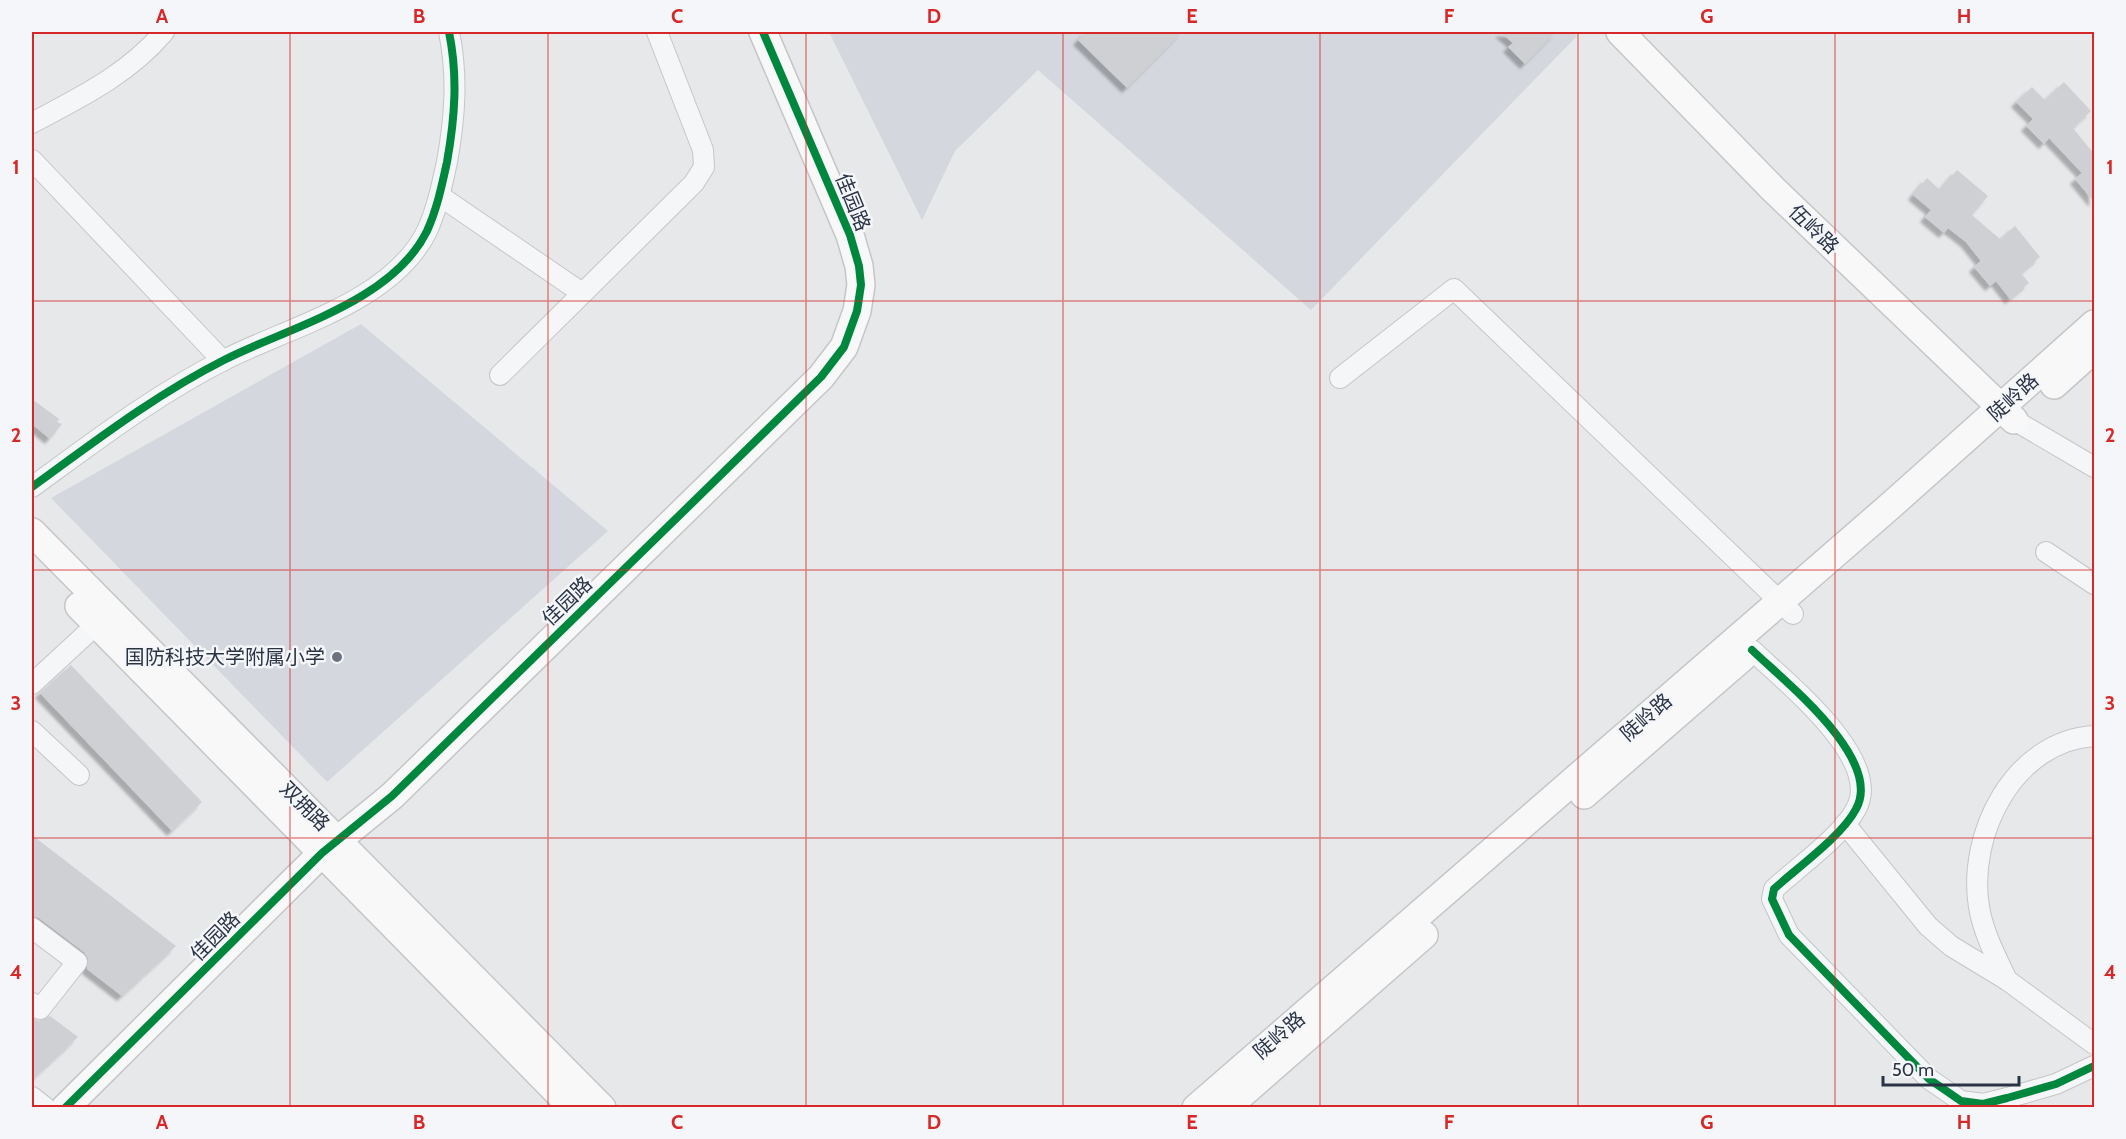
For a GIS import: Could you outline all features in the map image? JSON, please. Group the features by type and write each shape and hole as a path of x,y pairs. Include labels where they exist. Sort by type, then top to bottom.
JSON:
{"main road":[{"name":"佳园路","path":"89,1107 392,796 792,407 821,377 844,346 857,311 861,285 859,266 850,235 763,32"},
{"name":"佳园路","path":"65,1107 831,386 854,356 864,337 870,314 874,289 873,262 863,230 779,32"},
{"name":"伍岭路","path":"1620,32 1773,189 2014,409"},
{"name":"伍岭路","path":"1644,32 2014,409"},
{"name":"陡岭路","path":"2014,409 2094,324"},
{"name":"陡岭路","path":"1196,1107 1787,608 2014,409 2094,349"},
{"name":"双拥路","path":"32,532 336,852 573,1107"},
{"name":"双拥路","path":"32,558 97,624 602,1107"},
{"name":"陡岭路","path":"1236,1104 1752,650 1787,608"}],"street":[{"path":"32,123 103,86 129,68 164,32"},
{"path":"32,487 127,418 223,361 351,302 381,283 406,259 426,232 440,196 453,132 456,96 455,60 451,32"},
{"path":"500,375 694,183 704,167 700,142 657,32"},
{"path":"32,160 223,361"},
{"path":"440,196 582,293"},
{"path":"1340,378 1454,289 1787,608"},
{"path":"2014,409 2094,467"},
{"path":"2046,552 2094,584"},
{"path":"32,684 97,624"},
{"path":"1752,650 1827,722 1859,768 1863,789 1857,808 1845,824 1774,889 1772,899 1789,935 1929,1079 1961,1101 1983,1104 2056,1084 2094,1066"},
{"path":"32,731 79,775"},
{"path":"2007,980 1990,944 1979,909 1977,860 1991,816 2018,775 2037,757 2055,745 2075,738 2094,736"},
{"path":"1845,824 1928,926 1951,946 2007,980 2094,1044"},
{"path":"32,928 77,962 39,1008 32,1003"},
{"path":"32,1097 46,1107"}],"shaded area":[{"path":"829,32 1573,32 1577,36 1311,310 1038,70 955,151 922,220"},
{"name":"国防科技大学附属小学","path":"361,324 608,531 327,782 51,498"}],"building":[{"path":"1086,32 1182,32 1127,88 1078,40"},
{"path":"1500,32 1556,32 1525,64 1508,47 1513,43"},
{"path":"2064,82 2091,111 2073,128 2094,154 2094,202 2075,179 2082,173 2049,138 2044,144 2026,126 2033,119 2016,102 2032,87 2045,100"},
{"path":"1957,170 1988,196 1972,215 2000,239 2015,226 2040,257 2021,273 2029,283 2010,299 1996,281 1990,286 1974,267 1981,261 1966,242 1948,228 1944,233 1925,217 1931,210 1913,195 1927,178 1940,190"},
{"path":"32,399 59,419 57,422 62,424 50,439 32,424"},
{"path":"71,665 202,802 172,831 40,693"},
{"path":"32,835 176,946 122,996 87,969 88,958 84,952 39,918 32,916"},
{"path":"50,1016 78,1037 32,1080 32,1018 39,1021"}],"cycle path":[{"path":"32,487 174,388 224,360 337,310 390,276 411,256 431,223 447,162 454,97 454,65 449,32"},
{"path":"65,1108 322,853 392,796 821,377 844,347 857,311 861,285 859,266 850,235 763,32"},
{"path":"1752,650 1826,722 1844,745 1856,767 1861,789 1856,809 1841,830 1774,889 1772,899 1789,935 1929,1079 1961,1101 1983,1104 2007,1098 2056,1084 2094,1066"}],"place":[{"name":"国防科技大学附属小学","path":"337,657"}]}
